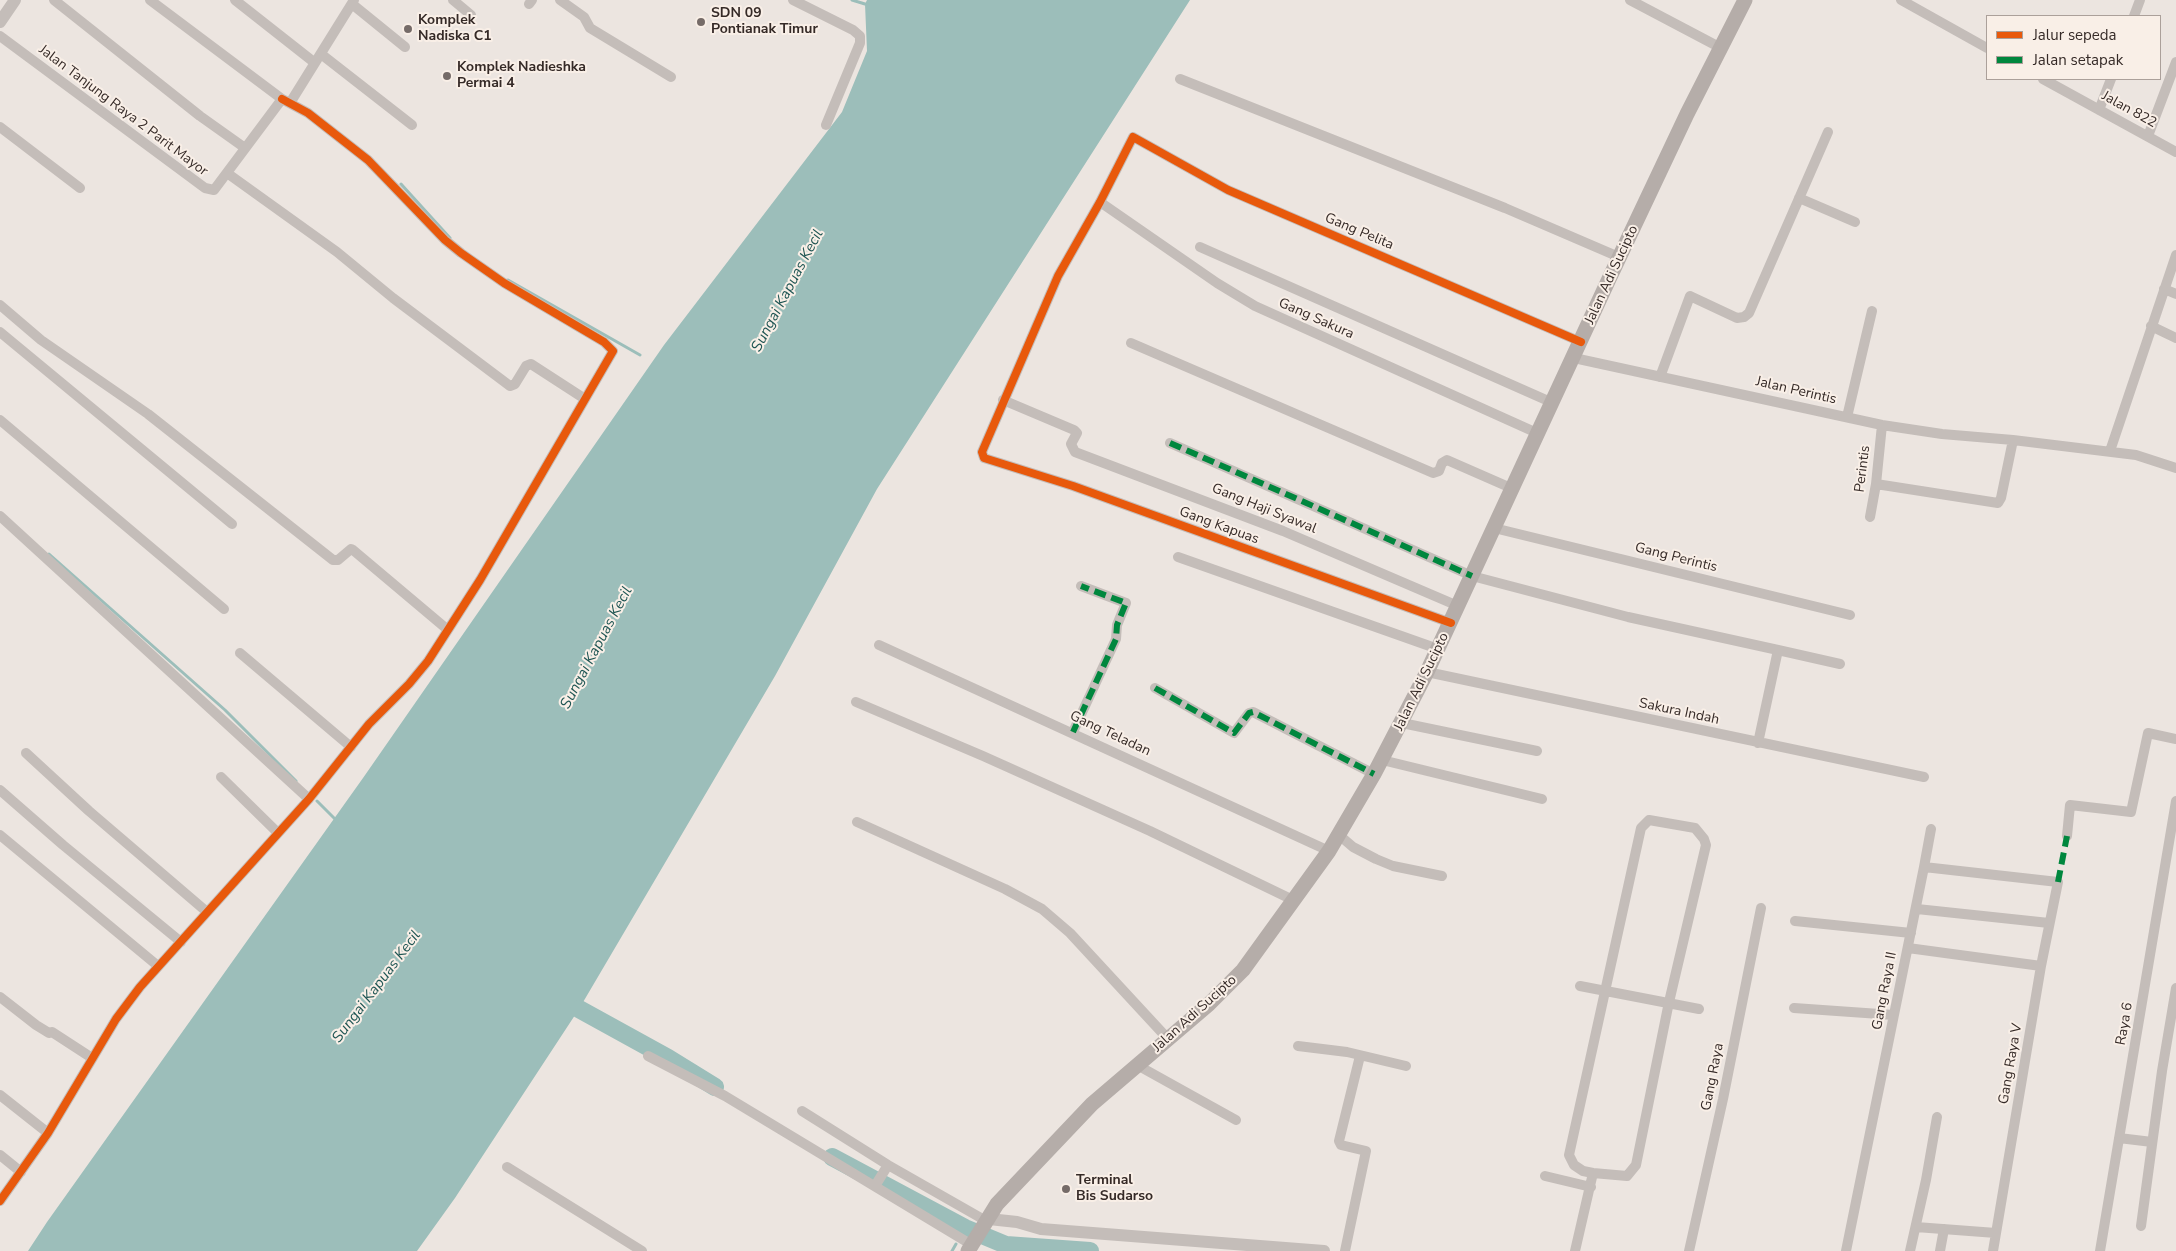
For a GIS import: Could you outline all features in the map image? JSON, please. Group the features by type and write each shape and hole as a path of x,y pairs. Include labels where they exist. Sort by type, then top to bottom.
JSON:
{"main road":[{"name":"Jalan Adi Sucipto","path":"978,1235 997,1204 1092,1104 1210,1004 1243,970 1329,851 1382,760 1428,672 1619,257 1745,0"}],"street":[{"path":"0,22 15,0"},
{"path":"54,0 200,116 245,148"},
{"path":"0,1199 48,1133 116,1019 158,966 309,798 369,724 417,675 480,580 611,354 611,347 504,283 461,253 445,240 368,160 150,0"},
{"path":"235,0 315,63"},
{"path":"453,0 471,15"},
{"path":"560,0 584,17 590,28 672,77"},
{"path":"793,0 853,30 858,33 861,39 826,125"},
{"path":"1630,0 1721,48"},
{"path":"1900,0 1986,47"},
{"path":"2134,15 2140,0"},
{"path":"353,2 404,47"},
{"name":"Jalan Tanjung Raya 2 Parit Mayor","path":"0,36 205,188 214,190 245,148 286,101 315,63 353,2"},
{"path":"321,54 412,125"},
{"path":"2148,136 2176,62"},
{"path":"1180,79 1505,208 1619,257"},
{"name":"Jalan 822","path":"2045,80 2176,152"},
{"path":"2099,110 2111,80"},
{"path":"0,127 80,188"},
{"path":"1660,377 1690,296 1738,318 1744,317 1748,313 1828,132"},
{"name":"Gang Pelita","path":"1100,202 1133,137 1236,194 1581,342"},
{"path":"226,173 337,252 393,298 510,386 515,384 526,366 531,364 585,398"},
{"path":"1799,198 1854,222"},
{"path":"1003,400 1058,276 1100,202"},
{"name":"Gang Sakura","path":"1100,202 1217,283 1255,306 1537,433"},
{"path":"1200,247 1553,403"},
{"path":"2110,451 2176,255"},
{"path":"2164,289 2176,294"},
{"path":"0,305 40,340 163,424 333,560 338,560 348,551 353,550 448,630"},
{"path":"1848,417 1872,311"},
{"path":"2151,326 2176,338"},
{"path":"0,332 232,524"},
{"path":"1131,343 1433,474 1447,460 1512,488"},
{"name":"Jalan Perintis","path":"1574,358 1882,425 1942,434 2110,451 2136,455 2176,468"},
{"name":"Gang Haji Syawal","path":"1003,400 1074,430 1076,434 1071,444 1075,452 1283,531 1458,606"},
{"name":"Gang Kapuas","path":"1003,400 982,452 984,458 1082,490 1451,623"},
{"path":"0,420 224,608"},
{"name":"Perintis","path":"1870,517 1876,484 1882,425"},
{"path":"1876,484 1998,503 2001,498 2013,440"},
{"path":"1170,443 1472,576 1628,617 1840,664"},
{"path":"0,516 144,645 309,798"},
{"name":"Gang Perintis","path":"1494,528 1850,615"},
{"path":"1178,557 1438,649"},
{"path":"1073,732 1116,639 1116,625 1126,603 1081,586"},
{"name":"Gang Teladan","path":"879,645 1073,732 1329,851"},
{"path":"1758,743 1778,650"},
{"path":"240,653 350,747"},
{"name":"Sakura Indah","path":"1428,672 1924,777"},
{"path":"1155,688 1234,733 1249,713 1253,712 1374,774"},
{"path":"856,702 1124,819 1293,900"},
{"path":"1402,723 1537,751"},
{"path":"2067,836 2070,805 2131,812 2148,733 2176,740"},
{"path":"26,753 89,811 207,912"},
{"path":"1382,760 1542,799"},
{"path":"222,777 278,833"},
{"path":"0,790 63,845 181,942"},
{"name":"Raya 6","path":"2100,1251 2176,801"},
{"path":"1649,820 1695,828 1704,839 1706,845 1669,1002 1636,1164 1627,1176 1583,1172 1574,1165 1569,1155 1641,828 1649,820"},
{"path":"857,822 1005,889 1042,909 1070,933 1168,1039"},
{"name":"Gang Raya II","path":"1846,1251 1917,909 1931,829"},
{"path":"1339,834 1353,847 1393,866 1442,876"},
{"path":"0,835 158,966"},
{"name":"Gang Raya V","path":"1924,867 2058,882 2041,966 1993,1251"},
{"name":"Gang Raya","path":"1689,1251 1723,1099 1762,908"},
{"path":"1917,909 2049,923"},
{"path":"1795,921 1911,933"},
{"path":"1908,948 2041,966"},
{"path":"1580,986 1699,1008"},
{"path":"2141,1226 2176,988"},
{"path":"0,997 36,1025 49,1033 52,1032 92,1058"},
{"path":"1794,1008 1894,1016"},
{"path":"1298,1046 1331,1049 1406,1066"},
{"path":"648,1056 725,1096 875,1186 978,1235 1017,1222"},
{"path":"1345,1251 1366,1151 1341,1145 1339,1141 1360,1056"},
{"path":"1138,1065 1236,1120"},
{"path":"0,1095 48,1133"},
{"path":"802,1111 886,1168 978,1235"},
{"path":"1910,1251 1937,1117"},
{"path":"2119,1138 2152,1142"},
{"path":"0,1155 21,1172"},
{"path":"507,1167 642,1251"},
{"path":"875,1186 886,1168"},
{"path":"1575,1251 1593,1173"},
{"path":"1545,1176 1591,1187"},
{"path":"997,1204 1017,1222 1041,1229 1324,1251"},
{"path":"1916,1227 1996,1233"},
{"path":"1940,1251 1944,1229"}],"water":[{"name":"Sungai Kapuas Kecil","path":"867,0 1190,0 877,489 775,676 579,1009 455,1198 417,1251 28,1251 363,778 664,345 842,112 867,51 865,4"}],"waterway":[{"path":"852,0 865,4"},
{"path":"401,184 450,238"},
{"path":"508,280 640,355"},
{"path":"49,554 225,710 296,781"},
{"path":"317,801 337,821"},
{"path":"579,1009 668,1058 715,1087"},
{"path":"832,1157 965,1228 1006,1245 1090,1251"},
{"path":"952,1251 956,1244"}],"marked path":[{"path":"1170,443 1472,576"},
{"path":"1073,732 1116,639 1117,625 1126,603 1081,586"},
{"path":"1155,688 1234,733 1249,713 1253,712 1374,774"},
{"path":"2058,882 2067,836"}],"cycle path":[{"path":"0,1201 48,1133 116,1019 140,987 309,799 369,724 409,684 428,661 480,580 613,351 604,342 504,283 461,253 445,240 368,160 308,113 282,99"},
{"path":"1451,623 1073,486 984,458 982,452 1058,276 1100,202 1133,137 1228,190 1581,342"}],"place":[{"name":"SDN 09 Pontianak Timur","path":"701,22"},
{"name":"Komplek Nadiska C1","path":"408,29"},
{"name":"Komplek Nadieshka Permai 4","path":"447,76"},
{"name":"Terminal Bis Sudarso","path":"1066,1189"}]}
